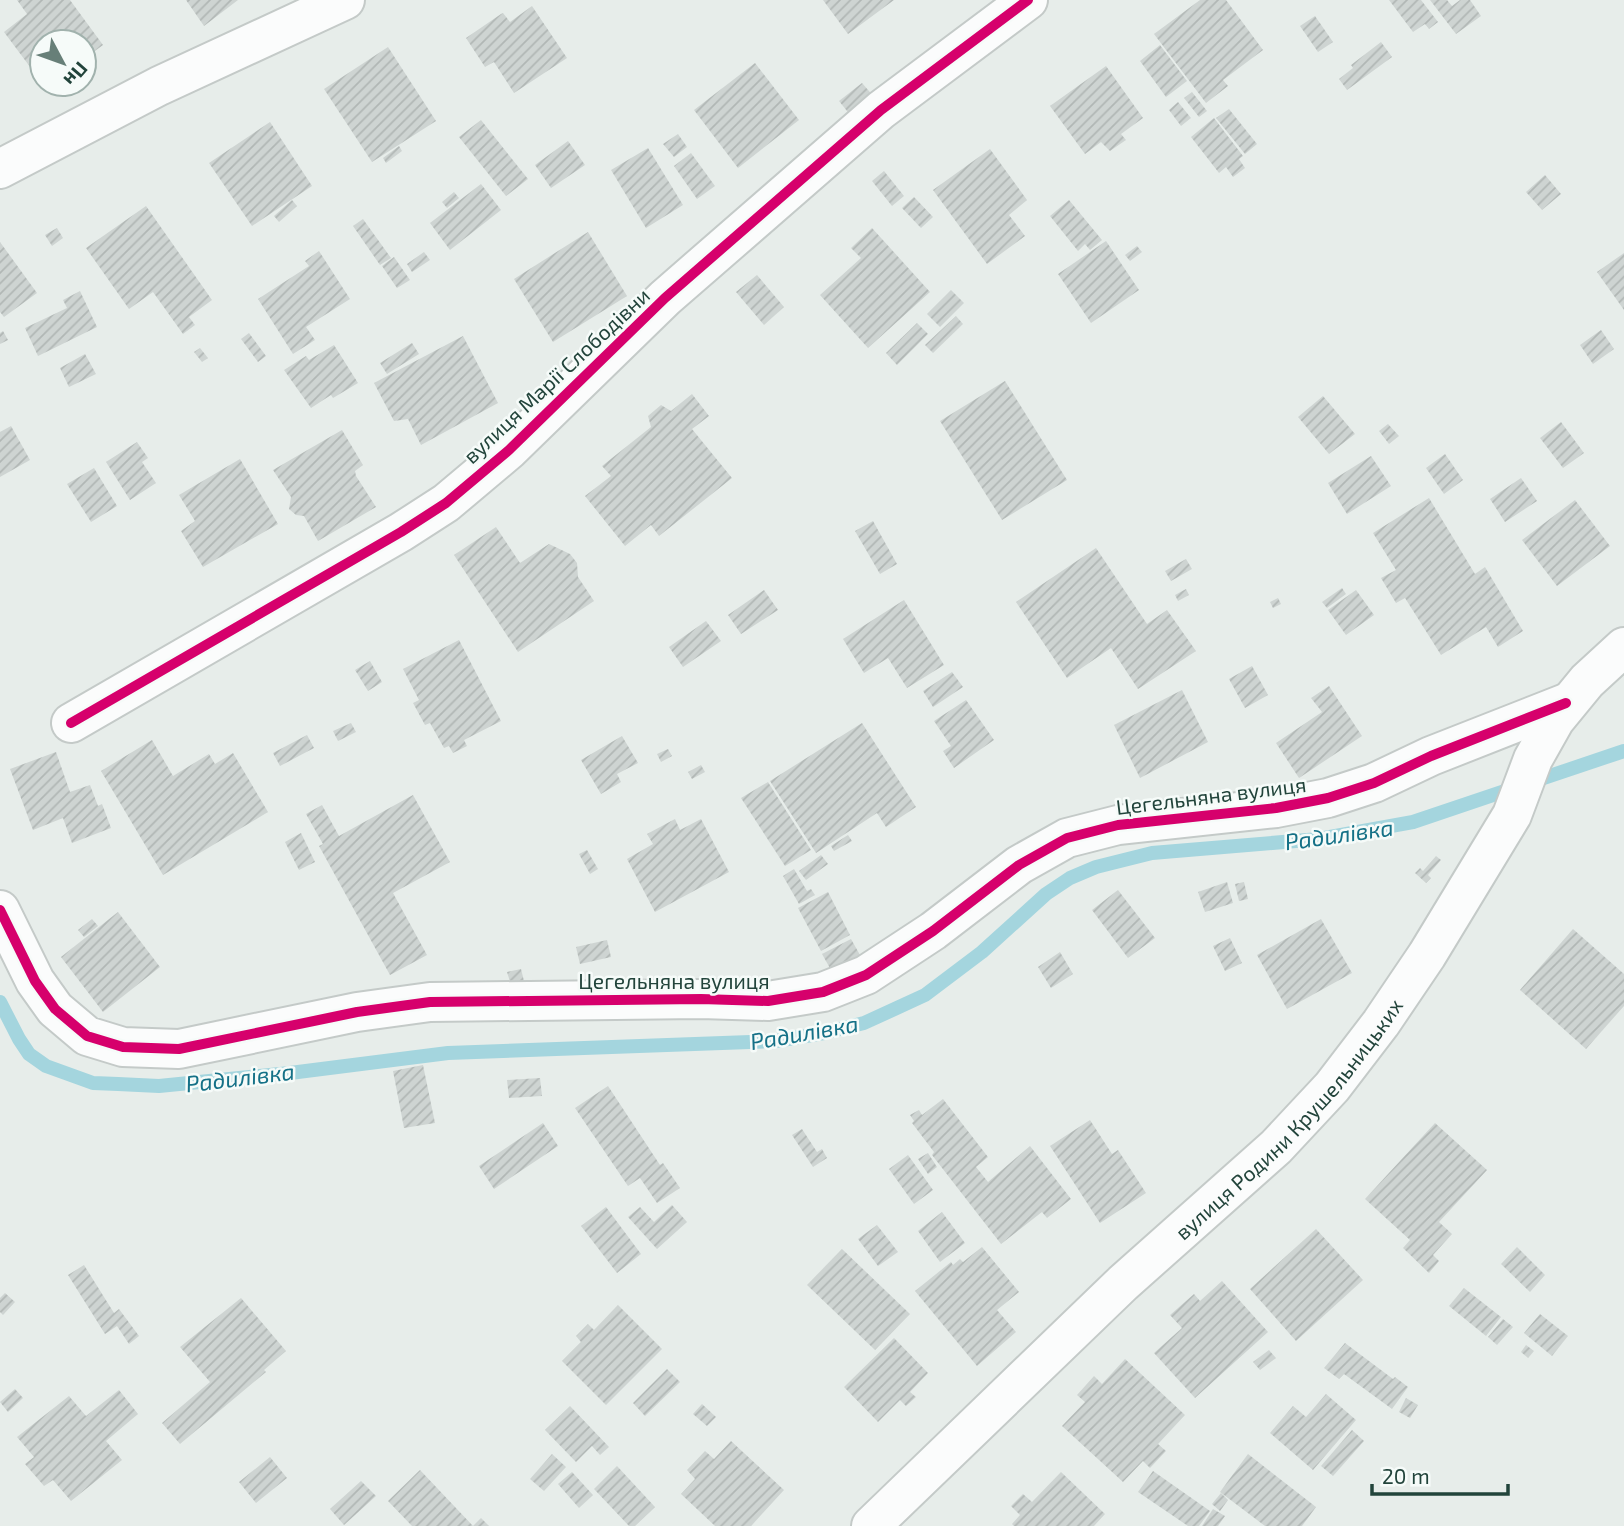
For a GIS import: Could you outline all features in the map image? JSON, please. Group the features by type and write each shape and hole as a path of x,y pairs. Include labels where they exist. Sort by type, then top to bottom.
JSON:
{"street":[{"path":"0,169 159,86 345,0"},
{"name":"вулиця Марії Слободівни","path":"71,723 401,533 446,502 509,450 665,298 881,110 1028,0"},
{"name":"вулиця Родини Крушельницьких","path":"871,1526 1123,1283 1276,1147 1332,1087 1381,1023 1427,955 1512,815 1533,759 1566,703 1624,648"},
{"name":"Цегельняна вулиця","path":"0,910 35,981 55,1009 87,1036 123,1047 179,1049 357,1012 430,1002 701,999 768,1001 823,992 866,975 933,930 1019,865 1067,838 1118,825 1276,808 1328,799 1374,783 1431,756 1566,703"}],"building":[{"path":"17,0 70,0 91,28 28,28 28,64 4,32 27,14"},
{"path":"186,0 238,0 204,26"},
{"path":"823,0 894,0 848,34"},
{"path":"1200,0 1226,0 1263,50 1223,80 1228,86 1206,103 1154,34"},
{"path":"1389,0 1421,0 1438,22 1429,29 1425,24 1413,32"},
{"path":"1430,0 1447,0 1452,6 1460,0 1470,0 1481,16 1456,34"},
{"path":"532,6 567,58 514,93 494,62 485,67 466,38 503,13 510,22"},
{"path":"1315,16 1333,42 1318,52 1300,26"},
{"path":"1381,42 1392,57 1347,90 1339,79 1353,68 1351,65"},
{"path":"1160,45 1187,81 1166,97 1140,61"},
{"path":"388,47 436,121 372,162 324,89"},
{"path":"755,63 799,120 738,168 694,110"},
{"path":"1106,66 1143,118 1121,134 1126,140 1110,151 1101,142 1085,154 1050,106"},
{"path":"862,83 875,98 851,116 839,101"},
{"path":"1192,92 1207,111 1199,117 1184,98"},
{"path":"1178,102 1191,118 1181,126 1169,110"},
{"path":"1229,109 1257,144 1245,154 1216,118"},
{"path":"1214,118 1243,156 1239,159 1245,168 1233,177 1226,167 1219,173 1191,137"},
{"path":"481,120 528,179 506,196 459,137"},
{"path":"270,122 312,186 252,226 209,163"},
{"path":"678,134 687,147 674,157 663,144"},
{"path":"568,141 585,165 551,188 535,165"},
{"path":"399,146 402,151 386,163 383,158"},
{"path":"648,148 683,205 646,228 611,170"},
{"path":"990,149 1027,200 1009,215 1025,236 987,264 933,190"},
{"path":"691,153 715,186 697,199 674,166"},
{"path":"884,171 904,196 892,206 872,181"},
{"path":"1545,175 1561,194 1542,210 1526,192"},
{"path":"481,184 501,210 450,250 430,223"},
{"path":"454,192 459,198 447,208 442,202"},
{"path":"914,197 933,217 921,228 902,208"},
{"path":"292,200 297,206 279,222 274,216"},
{"path":"1069,200 1102,240 1090,250 1085,244 1078,251 1050,216"},
{"path":"146,206 212,300 189,317 195,325 183,334 153,292 129,309 86,248"},
{"path":"363,219 391,258 380,265 353,226"},
{"path":"57,228 63,238 52,246 45,235"},
{"path":"872,228 930,292 868,348 820,295 861,258 851,248"},
{"path":"588,232 627,296 553,342 514,279"},
{"path":"1106,241 1139,290 1091,323 1058,274"},
{"path":"0,242 37,293 4,317 0,312"},
{"path":"1137,246 1142,252 1130,261 1125,255"},
{"path":"319,251 350,299 306,327 315,340 293,354 258,299 309,266 305,261"},
{"path":"424,252 430,260 412,272 407,264"},
{"path":"1624,253 1624,310 1597,272"},
{"path":"394,257 410,280 397,288 382,266"},
{"path":"757,275 784,307 764,325 736,292"},
{"path":"951,290 964,303 940,327 927,314"},
{"path":"80,291 97,327 38,356 25,328 67,308 63,300"},
{"path":"956,316 963,324 933,353 925,345"},
{"path":"917,323 928,334 897,365 886,353"},
{"path":"1601,330 1614,349 1593,364 1580,345"},
{"path":"3,331 8,340 0,344 0,333"},
{"path":"249,333 266,356 258,362 241,339"},
{"path":"463,336 498,403 421,445 408,419 394,421 374,383"},
{"path":"412,343 419,354 387,374 380,363"},
{"path":"334,345 358,383 311,408 284,370 306,356 309,360"},
{"path":"200,348 208,358 202,362 194,352"},
{"path":"85,354 96,374 69,387 60,368"},
{"path":"1005,381 1067,480 1002,520 940,421"},
{"path":"692,394 709,416 692,429 732,478 659,536 651,525 625,546 585,496 611,476 602,466 651,427 648,416 661,405 671,411"},
{"path":"1323,396 1355,434 1329,454 1298,417"},
{"path":"1561,422 1584,453 1563,468 1540,438"},
{"path":"1388,424 1399,436 1389,444 1379,431"},
{"path":"11,426 30,460 0,477 0,432"},
{"path":"342,430 363,465 355,471 356,476 376,507 318,541 304,516 296,515 289,509 291,497 273,470"},
{"path":"137,442 148,458 142,462 156,483 130,500 106,462"},
{"path":"1445,454 1463,480 1444,494 1426,468"},
{"path":"1371,456 1391,486 1347,514 1328,483"},
{"path":"240,459 278,524 203,567 181,531 195,521 179,495"},
{"path":"94,468 117,506 91,522 67,484"},
{"path":"1521,478 1537,501 1505,522 1490,499"},
{"path":"1429,498 1475,574 1485,567 1523,631 1498,647 1486,627 1441,655 1405,598 1396,603 1381,578 1396,570 1373,533"},
{"path":"1575,500 1610,546 1557,586 1522,540"},
{"path":"873,521 897,564 880,574 855,531"},
{"path":"496,527 520,563 549,544 570,554 577,563 578,577 594,601 518,652 454,555"},
{"path":"1096,548 1147,624 1167,610 1196,651 1138,689 1111,648 1067,678 1016,602"},
{"path":"1186,559 1192,569 1171,581 1165,571"},
{"path":"1342,588 1346,594 1327,608 1322,602"},
{"path":"1186,589 1189,595 1178,601 1175,595"},
{"path":"764,590 778,610 741,634 728,615"},
{"path":"1356,590 1374,615 1346,635 1328,610"},
{"path":"1278,598 1281,604 1273,608 1270,602"},
{"path":"904,600 944,665 907,688 888,658 864,673 843,639"},
{"path":"706,621 721,641 683,667 669,647"},
{"path":"459,640 501,721 464,740 467,746 453,753 449,746 444,748 430,723 425,725 413,703 419,700 403,669"},
{"path":"370,661 382,682 368,691 355,670"},
{"path":"1252,666 1268,695 1245,708 1229,679"},
{"path":"952,672 963,687 933,707 923,691"},
{"path":"1329,686 1362,736 1299,778 1276,743 1322,712 1311,698"},
{"path":"1182,690 1208,742 1140,778 1114,725"},
{"path":"966,700 994,740 954,768 943,751 951,746 934,721"},
{"path":"351,723 356,732 338,741 333,731"},
{"path":"862,723 916,807 886,827 877,813 816,853 770,781"},
{"path":"307,735 314,748 280,766 273,753"},
{"path":"622,736 638,763 617,774 621,782 601,794 581,760"},
{"path":"152,740 173,776 209,754 215,764 233,753 268,812 163,875 101,771"},
{"path":"668,749 672,756 661,762 657,754"},
{"path":"56,752 70,792 90,785 98,806 102,804 111,828 72,843 63,818 33,830 10,769"},
{"path":"701,765 705,772 692,779 688,772"},
{"path":"768,782 811,850 785,866 741,798"},
{"path":"413,795 450,862 393,893 427,955 390,975 319,846 323,844 306,814 322,805 339,836"},
{"path":"675,819 680,830 701,819 729,872 655,912 627,859 653,844 647,834"},
{"path":"301,833 315,862 299,870 285,842"},
{"path":"848,835 852,841 834,851 831,846"},
{"path":"587,850 598,869 590,874 579,854"},
{"path":"821,855 828,864 806,880 799,871"},
{"path":"1436,856 1441,860 1428,875 1431,878 1426,883 1415,873 1420,868 1423,871"},
{"path":"794,869 807,891 811,889 815,895 799,904 783,876"},
{"path":"1227,882 1233,903 1205,912 1198,892"},
{"path":"1244,882 1248,899 1239,901 1235,884"},
{"path":"1118,890 1155,938 1128,958 1092,910"},
{"path":"828,892 850,935 821,951 798,908"},
{"path":"118,912 160,967 103,1012 61,957"},
{"path":"92,919 98,926 84,937 78,930"},
{"path":"1321,919 1352,973 1287,1009 1257,955"},
{"path":"1573,929 1624,974 1624,1006 1586,1049 1520,990"},
{"path":"1230,938 1242,963 1225,971 1213,946"},
{"path":"851,939 860,955 831,970 822,954"},
{"path":"607,940 611,957 580,964 576,947"},
{"path":"1060,952 1073,974 1051,988 1038,967"},
{"path":"521,969 524,981 511,985 507,972"},
{"path":"423,1065 435,1123 404,1128 393,1071"},
{"path":"540,1078 542,1096 509,1098 507,1080"},
{"path":"608,1086 660,1165 663,1163 680,1188 657,1203 640,1178 628,1186 575,1108"},
{"path":"943,1099 988,1157 976,1167 988,1182 1030,1146 1071,1199 1047,1218 1042,1212 1001,1244 932,1155 934,1152 912,1123 914,1121 910,1115 919,1110 922,1115"},
{"path":"1090,1120 1112,1154 1118,1150 1146,1193 1100,1223 1050,1146"},
{"path":"543,1123 558,1146 494,1189 479,1166"},
{"path":"1435,1123 1487,1170 1439,1222 1452,1234 1433,1255 1439,1261 1429,1273 1403,1248 1410,1240 1365,1199"},
{"path":"802,1129 817,1152 822,1149 827,1158 813,1167 792,1135"},
{"path":"928,1153 937,1167 928,1174 918,1159"},
{"path":"908,1155 933,1190 914,1204 889,1169"},
{"path":"672,1205 687,1222 657,1249 628,1217 640,1207 654,1222"},
{"path":"606,1207 641,1254 617,1273 581,1226"},
{"path":"942,1212 965,1243 940,1262 918,1231"},
{"path":"877,1225 898,1252 878,1266 858,1239"},
{"path":"1316,1229 1363,1280 1296,1341 1250,1289"},
{"path":"982,1247 1019,1292 997,1310 1016,1332 977,1366 915,1291 951,1262 953,1265 960,1259 963,1262"},
{"path":"1517,1247 1545,1275 1530,1292 1501,1264"},
{"path":"842,1249 910,1314 875,1350 807,1285"},
{"path":"84,1265 114,1313 119,1309 139,1336 129,1344 117,1326 105,1334 68,1275"},
{"path":"1222,1281 1268,1332 1195,1398 1154,1353 1182,1328 1170,1315 1194,1294 1200,1301"},
{"path":"1464,1288 1501,1317 1486,1336 1449,1306"},
{"path":"5,1293 15,1302 3,1315 0,1312 0,1298"},
{"path":"241,1298 286,1351 264,1370 266,1372 180,1444 162,1423 210,1382 180,1347"},
{"path":"618,1305 662,1349 606,1405 562,1361 581,1342 576,1336 588,1324 594,1330"},
{"path":"1540,1314 1568,1336 1552,1356 1524,1333"},
{"path":"1503,1319 1513,1327 1497,1345 1488,1337"},
{"path":"894,1338 928,1373 910,1392 916,1397 906,1406 900,1400 878,1422 844,1387"},
{"path":"1345,1343 1408,1387 1392,1409 1344,1374 1339,1379 1324,1368"},
{"path":"1526,1345 1534,1351 1528,1358 1521,1352"},
{"path":"1269,1350 1276,1358 1260,1370 1253,1362"},
{"path":"1125,1359 1185,1415 1158,1444 1166,1451 1150,1468 1143,1461 1123,1482 1062,1426 1085,1402 1077,1395 1094,1376 1102,1384"},
{"path":"667,1369 680,1382 645,1416 633,1403"},
{"path":"15,1389 23,1398 8,1412 0,1402"},
{"path":"119,1390 138,1414 106,1441 122,1460 71,1501 53,1480 44,1486 25,1464 34,1457 17,1437 69,1396 86,1416"},
{"path":"1326,1394 1356,1420 1313,1470 1270,1433 1293,1406 1306,1417"},
{"path":"1406,1398 1418,1405 1410,1418 1399,1412"},
{"path":"702,1404 716,1417 707,1426 693,1414"},
{"path":"570,1406 609,1447 600,1455 592,1446 576,1462 545,1430"},
{"path":"1352,1430 1364,1441 1333,1476 1321,1466"},
{"path":"731,1441 784,1490 751,1526 715,1526 681,1494 695,1479 687,1470 705,1451 714,1459"},
{"path":"552,1454 566,1467 544,1491 530,1479"},
{"path":"1248,1454 1316,1507 1302,1526 1265,1526 1220,1492"},
{"path":"270,1457 287,1478 256,1503 239,1482"},
{"path":"617,1466 655,1507 635,1526 629,1526 594,1489"},
{"path":"420,1470 473,1526 412,1526 388,1501"},
{"path":"1153,1471 1210,1511 1199,1526 1188,1526 1138,1492"},
{"path":"572,1472 593,1495 579,1508 558,1484"},
{"path":"1061,1472 1105,1514 1094,1526 1014,1526 1012,1524 1020,1515 1011,1506 1023,1494 1032,1502"},
{"path":"361,1481 376,1496 344,1525 330,1509"},
{"path":"1221,1493 1228,1500 1220,1511 1212,1504"},
{"path":"1213,1509 1225,1516 1218,1526 1202,1526"},
{"path":"481,1518 489,1526 473,1526"}],"waterway":[{"name":"Радилівка","path":"0,1002 29,1054 46,1066 93,1083 159,1086 448,1053 776,1041 864,1023 925,995 982,952 1046,894 1070,878 1096,867 1152,853 1319,839 1413,822 1624,751"}],"cycle path":[{"path":"71,723 401,532 446,503 509,450 665,298 881,110 1028,0"},
{"path":"0,910 35,981 55,1009 87,1036 123,1047 179,1049 357,1012 430,1002 701,999 768,1001 823,992 866,975 933,931 1019,865 1067,838 1118,825 1276,808 1328,798 1374,783 1431,756 1566,703"}]}
